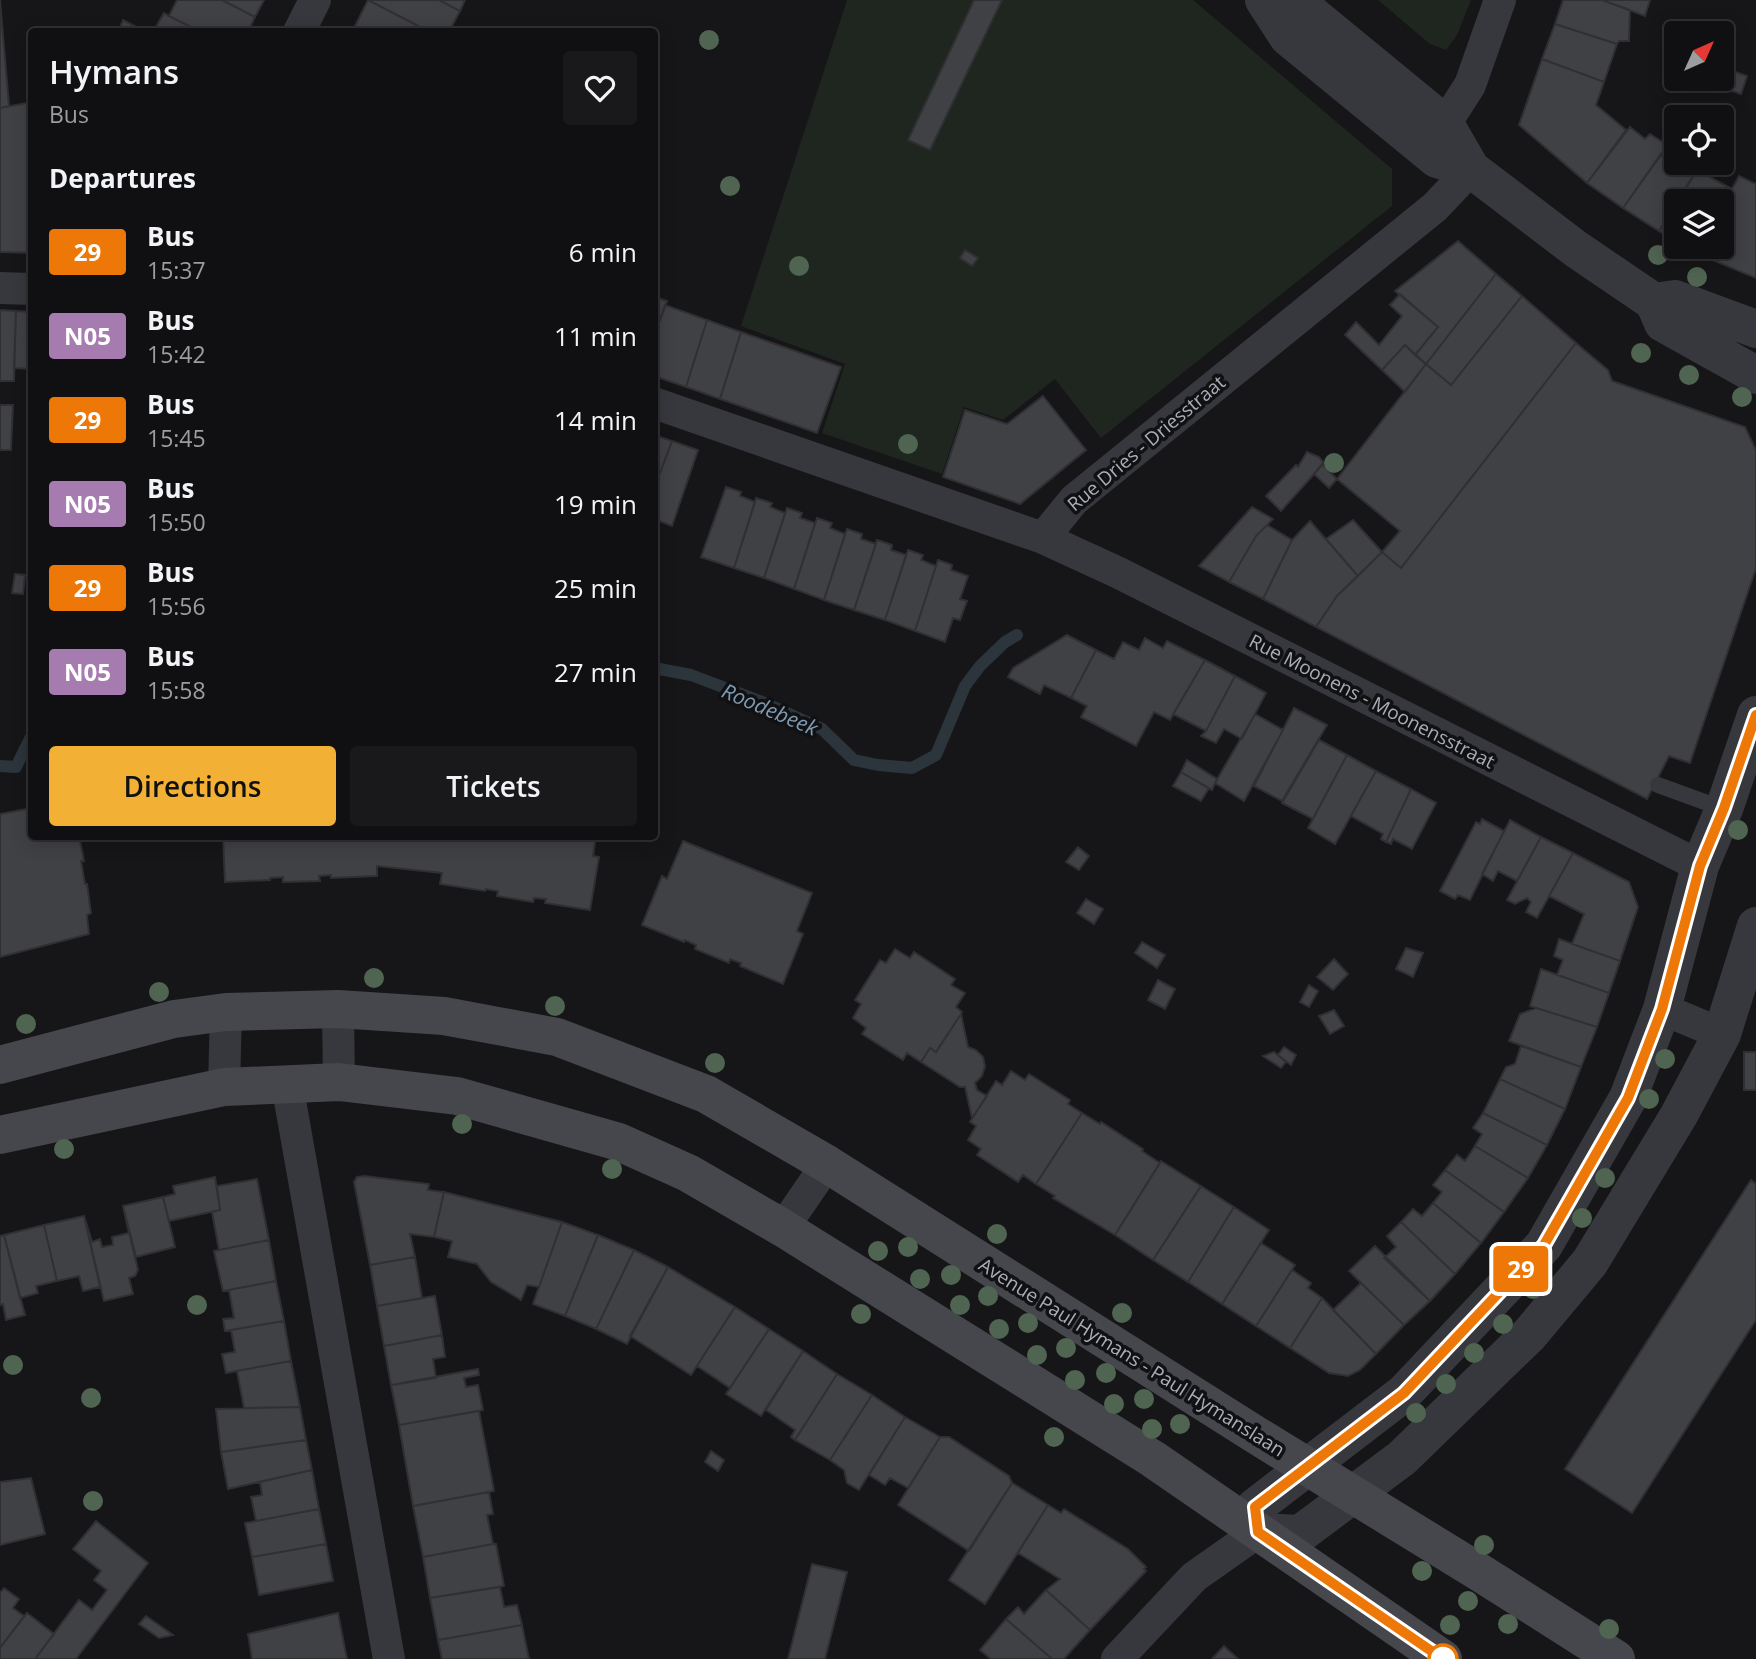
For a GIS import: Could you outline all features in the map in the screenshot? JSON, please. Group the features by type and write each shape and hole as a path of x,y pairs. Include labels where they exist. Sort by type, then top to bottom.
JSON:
{"main road":[{"name":"Avenue Paul Hymans - Paul Hymanslaan","path":"0,1066 174,1019 226,1012 338,1009 444,1016 557,1037 706,1094 827,1164 1616,1659"},
{"path":"0,1135 224,1087 339,1082 457,1096 619,1142 688,1173 783,1228 1153,1459 1443,1659"}],"street":[{"path":"301,28 314,0"},
{"path":"1264,0 1288,37 1437,159 1471,169 1576,248 1654,302 1663,323 1756,375"},
{"path":"1287,0 1310,13 1445,124 1471,169"},
{"path":"1445,124 1470,85 1500,0"},
{"name":"Rue Dries - Driesstraat","path":"1043,538 1074,500 1435,208 1471,169"},
{"path":"0,288 28,289"},
{"path":"1654,302 1675,299 1756,329"},
{"path":"658,404 1043,538"},
{"name":"Rue Moonens - Moonensstraat","path":"1043,538 1119,573 1700,866"},
{"path":"1258,1532 1255,1507 1404,1393 1544,1245 1628,1098 1662,1009 1700,866 1724,808 1756,715"},
{"path":"1117,1659 1194,1577 1258,1532 1300,1534 1402,1458 1530,1335 1590,1262 1679,1115 1723,1034 1756,926"},
{"path":"338,1009 339,1082"},
{"path":"1662,1009 1723,1034"},
{"path":"224,1087 226,1012"},
{"path":"287,1084 389,1659"},
{"path":"783,1228 827,1164"}],"lane":[{"path":"1658,785 1724,808"}],"shaded area":[{"path":"847,0 1193,0 1392,169 1392,206 1101,438 1055,379 1003,420 964,407 942,474 822,433 845,364 741,326"},
{"path":"1378,0 1471,0 1457,35 1446,50 1430,44"}],"building":[{"path":"0,0 9,106 0,108"},
{"path":"177,0 222,0 255,17 250,28 193,28 169,16"},
{"path":"222,0 264,0 255,17"},
{"path":"368,0 422,28 354,28"},
{"path":"368,0 439,0 460,11 451,28 422,28"},
{"path":"439,0 465,0 460,11"},
{"path":"974,0 1002,0 930,150 908,140"},
{"path":"1563,0 1602,0 1630,10 1629,41 1619,41 1617,44 1555,24"},
{"path":"1602,0 1650,0 1645,16"},
{"path":"164,13 193,28 155,28"},
{"path":"123,20 138,28 120,28"},
{"path":"1555,24 1617,44 1604,82 1542,59"},
{"path":"1542,59 1604,82 1596,105 1626,130 1587,183 1519,125"},
{"path":"1734,71 1747,76 1741,94 1732,91"},
{"path":"28,103 28,253 0,252 0,108"},
{"path":"1630,127 1645,139 1650,134 1664,143 1664,149 1623,208 1587,183"},
{"path":"1661,155 1664,157 1664,175 1694,175 1685,189 1664,189 1664,223 1659,231 1623,208"},
{"path":"1694,175 1706,175 1732,189 1685,189"},
{"path":"1739,176 1756,184 1756,278 1710,259 1734,259 1734,189 1732,189"},
{"path":"1458,241 1496,274 1426,364 1415,355 1438,327 1395,291"},
{"path":"965,250 978,258 972,266 960,258"},
{"path":"1496,274 1522,296 1451,385 1426,364"},
{"path":"1400,294 1438,327 1415,355 1405,345 1382,370 1345,335 1356,322 1379,345 1402,316 1390,305"},
{"path":"1522,296 1576,343 1401,568 1382,552 1400,531 1337,479 1426,364 1451,385"},
{"path":"658,298 667,301 658,326"},
{"path":"665,305 707,320 686,387 658,377 658,325"},
{"path":"0,310 16,311 14,381 0,381"},
{"path":"16,311 28,312 28,369 14,368"},
{"path":"707,320 741,332 720,399 686,387"},
{"path":"741,332 841,367 817,433 720,399"},
{"path":"1576,343 1608,370 1612,381 1745,427 1756,450 1756,568 1690,763 1669,756 1647,799 1316,627 1337,596 1382,552 1401,568"},
{"path":"1405,345 1426,364 1405,392 1382,370"},
{"path":"1043,396 1086,450 1020,504 943,477 965,410 1007,424"},
{"path":"0,405 13,405 11,450 0,450"},
{"path":"658,436 672,441 658,478"},
{"path":"672,441 698,450 672,526 658,521 658,478"},
{"path":"1307,452 1319,457 1324,463 1281,511 1266,496 1296,465 1298,467"},
{"path":"1322,464 1337,479 1329,488 1314,474"},
{"path":"726,487 741,492 740,496 755,502 734,568 701,557"},
{"path":"756,498 772,503 770,507 785,513 764,578 734,568"},
{"path":"1252,507 1273,519 1256,536 1229,582 1199,566"},
{"path":"787,508 802,513 800,518 815,523 794,589 764,578"},
{"path":"817,518 832,523 830,528 845,534 824,600 794,589"},
{"path":"1353,520 1382,552 1358,576 1326,539"},
{"path":"1310,521 1358,576 1337,596 1316,627 1263,599 1292,540"},
{"path":"1267,525 1292,540 1263,599 1229,582 1256,536"},
{"path":"847,529 862,534 861,539 876,544 854,610 824,600"},
{"path":"877,540 892,545 891,550 906,555 885,620 854,610"},
{"path":"908,550 923,555 921,560 936,566 915,631 885,620"},
{"path":"938,560 952,565 951,570 968,576 960,599 967,601 960,620 953,618 945,642 915,631"},
{"path":"15,574 25,575 23,594 12,593"},
{"path":"1067,635 1096,650 1071,698 1044,685 1040,694 1008,677 1013,668"},
{"path":"1145,638 1163,648 1167,641 1205,660 1170,720 1154,712 1136,746 1081,717 1087,706 1071,698 1096,650 1114,659 1123,642 1139,650"},
{"path":"1205,660 1235,676 1206,731 1173,714"},
{"path":"1235,676 1266,693 1242,739 1224,729 1216,743 1201,736"},
{"path":"1294,708 1327,725 1282,801 1254,786"},
{"path":"1255,714 1283,730 1244,801 1215,783"},
{"path":"1319,740 1347,755 1313,819 1282,803"},
{"path":"1347,755 1376,771 1335,844 1308,828"},
{"path":"1187,760 1217,779 1212,790 1181,772"},
{"path":"1376,771 1411,789 1386,842 1381,839 1383,834 1351,816"},
{"path":"1181,772 1209,788 1201,801 1173,786"},
{"path":"1411,789 1436,803 1412,849 1393,839 1391,844 1386,842"},
{"path":"28,809 28,840 80,840 91,913 87,915 89,934 0,957 0,814"},
{"path":"1482,819 1504,831 1470,900 1458,895 1455,899 1440,891 1476,822 1480,824"},
{"path":"1510,820 1541,837 1517,881 1498,871 1493,881 1482,874"},
{"path":"1541,837 1573,853 1537,918 1526,912 1531,902 1527,898 1515,904 1507,900"},
{"path":"223,840 595,840 593,856 599,857 590,910 545,903 546,899 534,898 533,902 497,896 498,891 440,884 442,873 377,866 377,876 331,878 331,875 319,876 320,881 283,882 283,877 225,882"},
{"path":"683,841 812,893 797,931 803,934 783,984 740,966 741,963 730,959 729,963 695,949 696,945 685,940 684,942 642,925 662,876 667,879"},
{"path":"1078,847 1089,856 1079,870 1066,862"},
{"path":"1573,853 1629,882 1638,907 1620,961 1572,944 1584,914 1549,896"},
{"path":"1086,899 1103,909 1094,924 1077,913"},
{"path":"1559,939 1620,961 1609,993 1557,975 1563,960 1554,956"},
{"path":"1142,942 1165,955 1157,968 1135,953"},
{"path":"1406,948 1423,953 1413,977 1396,969"},
{"path":"895,949 910,958 914,952 955,979 951,985 965,993 956,1007 961,1014 936,1052 930,1048 921,1062 907,1053 903,1060 862,1034 866,1028 853,1018 861,1004 855,1000 880,960 886,963"},
{"path":"1334,959 1348,974 1333,990 1317,977"},
{"path":"1541,969 1609,993 1597,1027 1530,1006"},
{"path":"1158,980 1175,989 1165,1009 1148,1000"},
{"path":"1309,985 1318,991 1309,1007 1300,1002"},
{"path":"1536,1008 1597,1027 1581,1067 1509,1041 1520,1014"},
{"path":"1334,1010 1344,1026 1330,1034 1319,1016"},
{"path":"961,1014 968,1047 983,1057 985,1066 982,1076 975,1083 977,1090 987,1096 972,1118 965,1087 960,1087 921,1062 930,1048 936,1052"},
{"path":"1521,1046 1581,1067 1565,1109 1500,1079 1506,1067 1515,1064"},
{"path":"1284,1047 1296,1055 1291,1065 1278,1055"},
{"path":"1274,1052 1286,1062 1281,1068 1263,1056"},
{"path":"1744,1052 1756,1052 1756,1090 1744,1090"},
{"path":"1011,1071 1025,1080 1029,1074 1070,1100 1068,1104 1082,1113 1036,1184 1023,1175 1018,1182 977,1155 981,1149 968,1140 976,1126 970,1122 996,1081 1002,1085"},
{"path":"1500,1079 1565,1109 1547,1145 1483,1113"},
{"path":"1082,1113 1100,1124 1101,1122 1160,1163 1115,1235 1053,1198 1055,1196 1036,1184"},
{"path":"1483,1113 1547,1145 1528,1178 1475,1146 1482,1134 1473,1128"},
{"path":"1475,1146 1528,1178 1504,1212 1445,1170 1457,1155 1465,1161"},
{"path":"1161,1161 1201,1186 1153,1260 1115,1235"},
{"path":"1445,1170 1504,1212 1481,1243 1433,1203 1442,1192 1433,1185"},
{"path":"215,1177 220,1210 169,1221 163,1197 175,1194 173,1186"},
{"path":"357,1177 429,1184 428,1190 444,1192 434,1237 410,1234 415,1257 370,1265 354,1182"},
{"path":"257,1179 269,1240 219,1250 212,1212 220,1210 217,1186"},
{"path":"1751,1180 1756,1184 1756,1320 1632,1513 1565,1469"},
{"path":"1201,1186 1234,1207 1188,1282 1153,1260"},
{"path":"444,1192 562,1222 539,1287 527,1285 521,1300 491,1282 477,1264 448,1257 452,1241 434,1237"},
{"path":"163,1197 175,1247 136,1257 123,1206"},
{"path":"1433,1203 1481,1243 1455,1274 1401,1222 1413,1209 1422,1216"},
{"path":"123,1206 138,1270 135,1276 129,1278 133,1294 104,1301 84,1216 92,1242 100,1239 102,1247 113,1245 112,1237 129,1233"},
{"path":"1234,1207 1269,1230 1222,1304 1188,1282"},
{"path":"84,1216 100,1287 83,1291 79,1276 57,1281 44,1225"},
{"path":"562,1222 598,1235 565,1316 533,1304"},
{"path":"1401,1222 1455,1274 1430,1301 1384,1258 1396,1247 1387,1236"},
{"path":"44,1225 57,1281 36,1286 38,1293 20,1298 4,1235"},
{"path":"4,1235 25,1315 6,1320 3,1304 0,1305 0,1236"},
{"path":"598,1235 634,1250 596,1329 565,1316"},
{"path":"269,1240 276,1281 223,1291 214,1251"},
{"path":"1261,1243 1295,1265 1256,1326 1222,1304"},
{"path":"1375,1246 1430,1301 1404,1325 1349,1271"},
{"path":"634,1250 668,1267 627,1344 596,1329"},
{"path":"415,1257 422,1298 377,1306 370,1265"},
{"path":"668,1267 735,1307 691,1375 630,1336"},
{"path":"1292,1270 1311,1283 1308,1288 1322,1298 1290,1348 1256,1326"},
{"path":"276,1281 284,1321 225,1331 223,1319 234,1318 229,1290"},
{"path":"1361,1283 1404,1325 1376,1354 1333,1310"},
{"path":"435,1296 442,1335 384,1346 377,1306"},
{"path":"1322,1298 1376,1354 1360,1370 1348,1376 1329,1373 1290,1348"},
{"path":"735,1307 769,1329 730,1388 697,1366"},
{"path":"284,1321 291,1361 226,1373 222,1354 235,1352 231,1330"},
{"path":"769,1329 803,1351 761,1416 726,1394"},
{"path":"442,1335 445,1357 433,1359 436,1378 391,1385 384,1346"},
{"path":"803,1351 837,1374 795,1440 791,1437 795,1430 766,1410"},
{"path":"291,1361 300,1407 244,1408 237,1371"},
{"path":"478,1369 479,1375 464,1378 466,1387 478,1385 483,1410 399,1425 391,1385"},
{"path":"837,1374 872,1395 830,1460 795,1440"},
{"path":"872,1395 905,1417 859,1490 847,1483 844,1470 830,1460"},
{"path":"300,1407 306,1440 221,1452 216,1409"},
{"path":"479,1411 494,1491 413,1506 399,1425"},
{"path":"905,1417 940,1437 908,1488 890,1478 885,1485 869,1475"},
{"path":"940,1437 949,1437 1009,1476 1012,1483 969,1551 898,1505"},
{"path":"306,1440 312,1470 228,1489 221,1452"},
{"path":"711,1451 724,1460 718,1471 705,1462"},
{"path":"312,1470 319,1509 256,1521 251,1497 262,1495 260,1482"},
{"path":"31,1478 45,1534 0,1545 0,1482"},
{"path":"1012,1483 1048,1505 985,1604 949,1580"},
{"path":"489,1492 493,1514 487,1515 493,1544 423,1557 413,1506"},
{"path":"1048,1505 1061,1513 1064,1509 1128,1549 1146,1567 1146,1571 1090,1630 1046,1590 1060,1579 1018,1553"},
{"path":"319,1509 326,1544 252,1557 245,1523"},
{"path":"96,1521 148,1563 76,1659 35,1659 79,1600 92,1610 107,1590 94,1580 101,1571 73,1549"},
{"path":"326,1544 333,1581 259,1595 252,1557"},
{"path":"496,1544 504,1586 430,1598 423,1557"},
{"path":"812,1564 847,1572 825,1659 788,1659"},
{"path":"500,1587 504,1607 517,1605 522,1625 438,1640 430,1598"},
{"path":"4,1588 19,1599 13,1608 24,1616 0,1648 0,1593"},
{"path":"1046,1590 1090,1630 1064,1659 1052,1659 1006,1619 1018,1607 1024,1614"},
{"path":"27,1613 54,1634 35,1659 0,1659 0,1648"},
{"path":"338,1613 347,1659 252,1659 248,1634"},
{"path":"146,1616 173,1635 159,1638 139,1624"},
{"path":"1006,1619 1052,1659 991,1659 980,1650"},
{"path":"522,1625 529,1659 442,1659 438,1640"},
{"path":"1224,1646 1238,1659 1212,1659"}],"waterway":[{"name":"Roodebeek","path":"658,669 691,675 765,703 822,729 854,760 912,768 936,755 965,686 980,666 1005,642 1017,635"},
{"name":"Roodebeek","path":"0,766 16,767 28,743"}],"bus line":[{"name":"29","path":"1443,1659 1258,1532 1255,1507 1404,1393 1544,1245 1628,1098 1662,1009 1700,866 1724,808 1756,715"}]}
